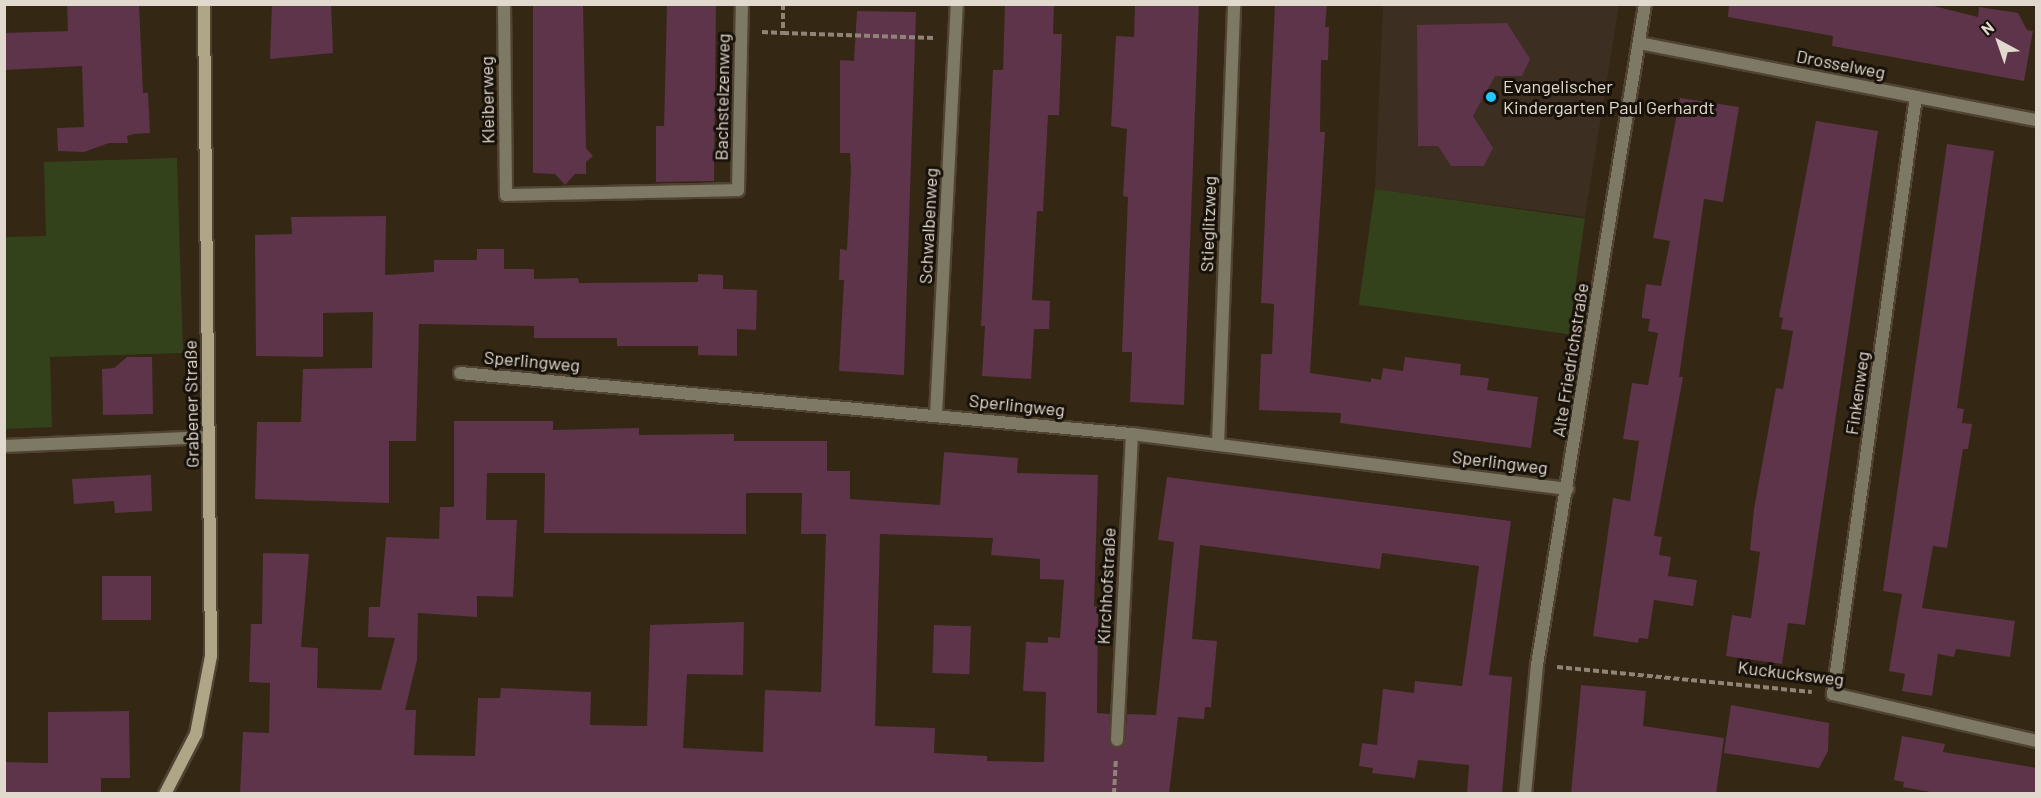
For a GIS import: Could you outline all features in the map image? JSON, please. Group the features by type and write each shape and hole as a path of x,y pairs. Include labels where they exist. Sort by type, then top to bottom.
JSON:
{"street":[{"name":"Grabener Straße","path":"165,794 189,753 207,694 212,595 204,4"},
{"name":"Kleiberweg","path":"504,4 506,195 738,190"},
{"name":"Bachstelzenweg","path":"738,190 742,4"},
{"name":"Schwalbenweg","path":"936,415 957,4"},
{"name":"Stieglitzweg","path":"1218,445 1234,4"},
{"name":"Alte Friedrichstraße","path":"1525,794 1537,665 1568,489 1645,4"},
{"name":"Drosselweg","path":"1639,43 2037,120"},
{"name":"Finkenweg","path":"1833,694 1916,97"},
{"name":"Sperlingweg","path":"460,373 1132,434 1568,489"},
{"name":"Kirchhofstraße","path":"1117,740 1132,434"},
{"path":"4,446 209,437"},
{"name":"Kuckucksweg","path":"1833,694 2037,741"}],"path":[{"path":"783,4 783,33 956,39"},
{"name":"Kuckucksweg","path":"1537,665 1833,694"},
{"path":"1114,794 1117,740"}],"shaded area":[{"name":"Evangelischer Kindergarten Paul Gerhardt","path":"1383,5 1619,5 1585,217 1375,189"}],"green space":[{"path":"177,158 183,353 50,357 52,427 5,429 5,237 46,236 44,162"},
{"path":"1375,189 1585,219 1569,334 1359,305"}],"building":[{"path":"67,4 139,4 143,93 148,93 150,133 127,136 128,143 109,143 84,152 58,151 57,128 84,127 82,66 4,70 4,33 68,31"},
{"path":"272,4 331,4 333,53 270,59"},
{"path":"533,4 583,4 586,148 593,156 586,162 586,174 575,174 565,185 555,174 533,173"},
{"path":"716,4 714,181 656,182 656,126 664,126 667,6"},
{"path":"1005,4 1054,4 1053,34 1062,34 1059,115 1048,115 1043,211 1037,211 1032,300 1050,301 1049,329 1034,329 1031,379 982,376 985,326 981,326 993,70 1003,70"},
{"path":"1135,4 1199,4 1184,405 1130,402 1132,352 1122,352 1128,197 1123,196 1127,129 1111,126 1116,36 1134,37"},
{"path":"1275,4 1327,4 1325,27 1329,27 1328,60 1321,60 1320,132 1325,132 1310,373 1371,382 1371,378 1381,380 1383,368 1403,371 1405,357 1461,364 1460,375 1489,378 1487,390 1538,397 1531,448 1340,423 1341,413 1259,410 1261,354 1272,354 1274,304 1261,303"},
{"path":"1729,4 1926,4 1978,17 1979,7 2018,13 2027,30 2033,31 2024,81 1832,46 1833,36 1728,17"},
{"path":"857,11 916,12 904,375 839,371 844,280 839,280 840,249 847,250 851,169 850,153 840,153 840,60 854,61"},
{"path":"1507,23 1530,59 1522,76 1495,76 1473,116 1493,148 1484,166 1451,166 1438,146 1418,146 1417,25"},
{"path":"1680,98 1739,107 1723,202 1704,199 1679,377 1683,377 1654,536 1662,537 1659,555 1671,557 1668,576 1697,580 1693,606 1654,600 1648,639 1639,638 1638,643 1593,636 1613,498 1630,501 1639,441 1623,439 1632,383 1648,385 1658,333 1648,331 1650,319 1642,318 1642,313 1646,284 1661,286 1670,241 1653,238"},
{"path":"1816,121 1878,131 1805,625 1788,623 1782,664 1726,656 1732,615 1751,618 1760,552 1750,550 1754,509 1776,388 1783,389 1793,331 1781,329 1783,318 1779,317"},
{"path":"1947,144 1994,151 1957,408 1964,409 1962,423 1972,424 1968,449 1963,449 1947,548 1933,546 1922,608 2015,621 2010,657 1956,649 1954,657 1938,654 1932,696 1902,691 1905,674 1889,671 1902,594 1883,591"},
{"path":"386,216 385,275 434,272 434,260 477,260 477,249 504,249 504,269 534,269 534,279 578,278 579,283 698,282 698,274 723,275 723,289 757,290 756,330 737,329 737,356 698,355 698,346 617,346 617,338 534,338 534,326 419,324 416,441 389,441 389,503 255,499 257,422 301,422 303,369 372,368 373,312 323,313 323,357 256,356 255,235 292,234 291,217"},
{"path":"127,357 152,357 153,414 103,415 102,369 114,368"},
{"path":"454,421 553,421 553,430 639,428 639,435 734,434 734,441 827,441 827,471 850,471 850,499 940,505 944,452 1018,458 1017,473 1098,475 1094,606 1098,607 1097,713 1110,714 1109,740 1116,748 1125,741 1127,714 1156,715 1174,542 1158,540 1167,477 1511,521 1489,675 1512,677 1502,794 1467,794 1469,765 1418,760 1415,778 1372,773 1373,768 1359,766 1362,743 1377,745 1383,689 1414,693 1415,681 1462,686 1479,566 1382,553 1380,569 1200,545 1192,639 1217,641 1211,707 1205,707 1204,719 1178,717 1169,794 240,794 243,732 269,733 270,683 249,682 251,624 262,624 263,553 309,554 301,647 318,648 317,688 381,690 395,638 368,637 369,607 380,607 386,537 439,539 440,507 454,507","holes":["487,473 545,473 544,533 746,534 746,493 802,493 801,534 826,534 821,692 765,690 763,752 683,748 687,674 743,675 744,622 650,625 647,726 590,725 591,692 501,688 500,698 478,698 475,756 414,755 416,710 405,710 417,660 418,613 477,617 477,596 513,597 517,520 486,520","880,534 993,538 991,555 1040,559 1040,579 1064,580 1060,638 1048,637 1048,643 1026,642 1023,691 1046,692 1044,762 987,761 987,756 934,753 935,728 875,726"]},
{"path":"151,475 152,511 115,513 114,501 74,504 72,479"},
{"path":"102,576 151,576 151,620 102,620"},
{"path":"934,625 971,626 969,674 932,673"},
{"path":"1581,685 1646,691 1643,726 1724,738 1716,794 1571,794"},
{"path":"1731,705 1829,723 1828,751 1819,768 1724,753"},
{"path":"129,711 130,778 101,778 101,793 4,794 4,762 48,763 48,712"},
{"path":"1902,736 1945,744 1943,752 2037,768 2037,794 1941,794 1903,787 1904,782 1894,780"}],"place":[{"name":"Evangelischer Kindergarten Paul Gerhardt","path":"1491,97"}]}
